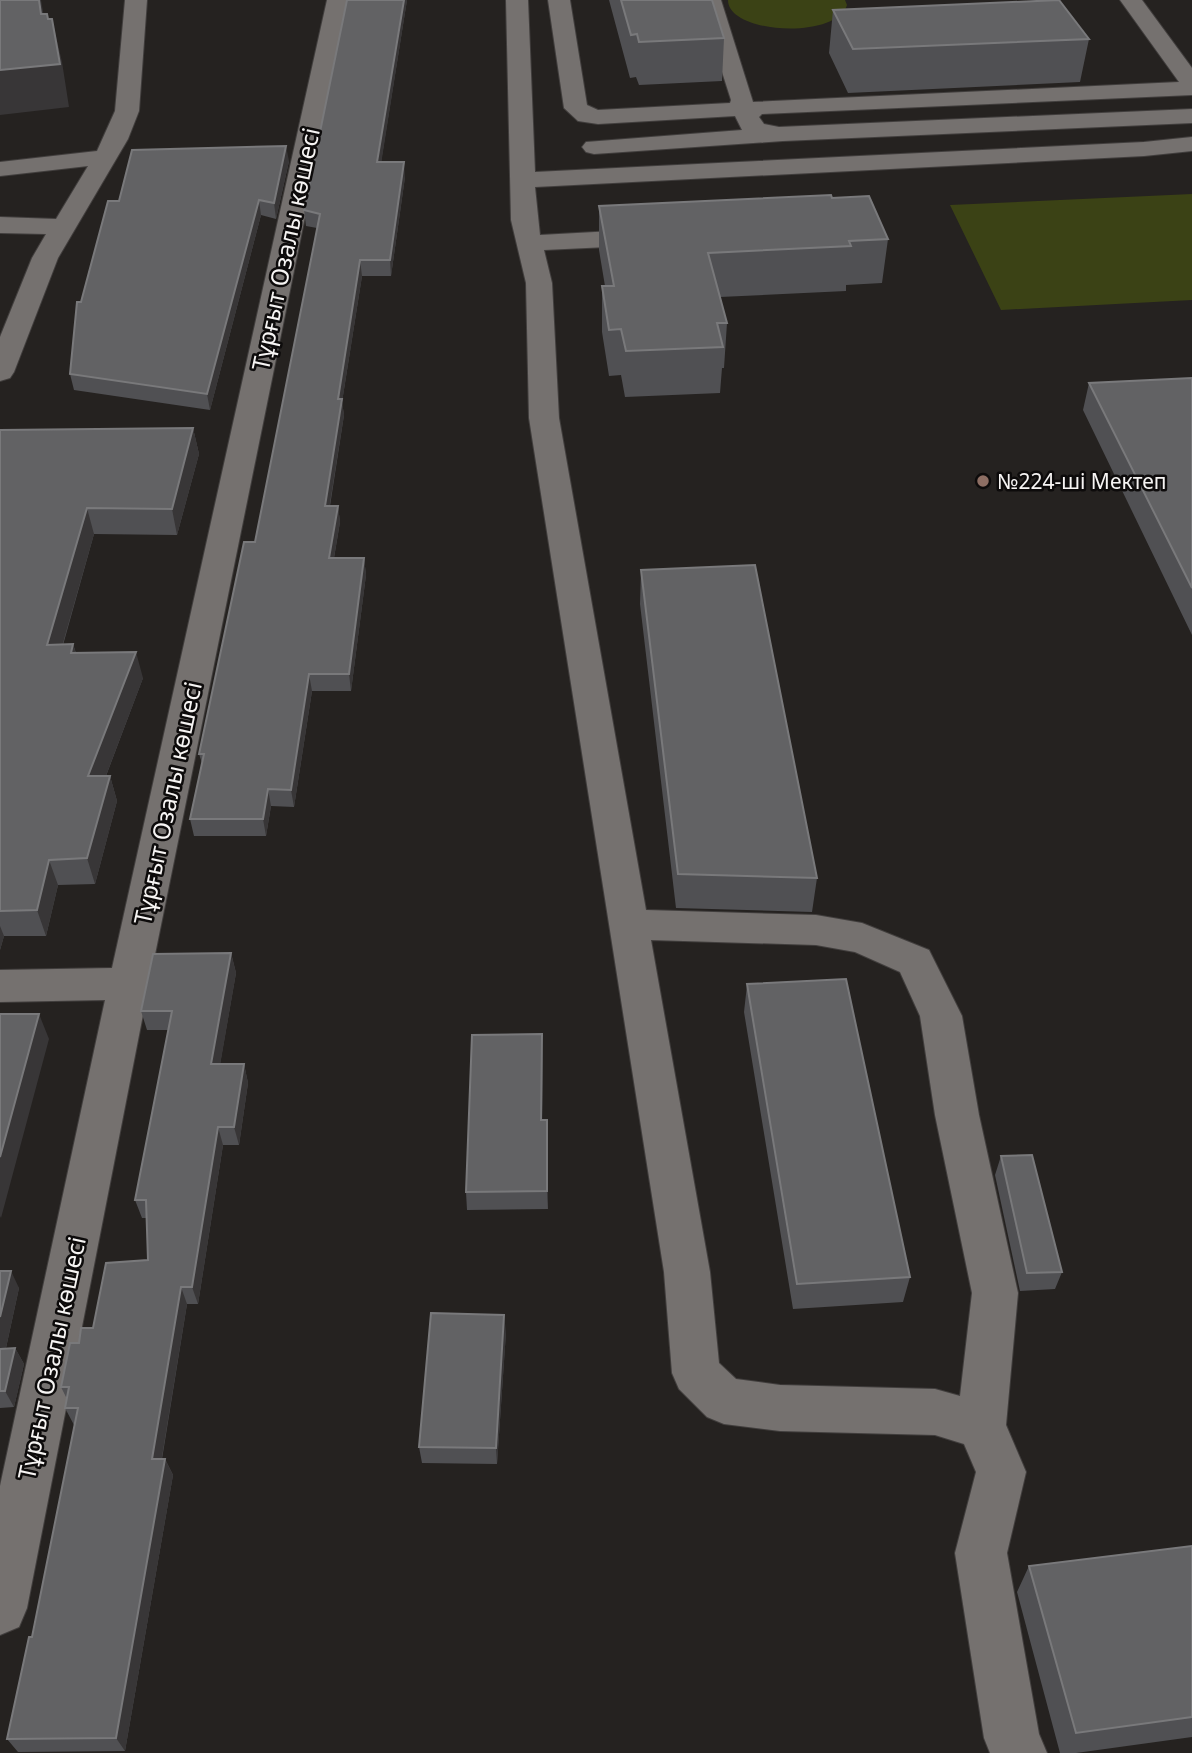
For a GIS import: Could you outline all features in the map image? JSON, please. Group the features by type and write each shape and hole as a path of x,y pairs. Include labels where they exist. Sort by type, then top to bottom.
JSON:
{"street":[{"path":"0,372 45,258 105,157 127,111 136,0"},
{"name":"Тұрғыт Озалы көшесі","path":"0,1608 128,984 338,0"},
{"path":"517,0 524,220 539,283 544,418 688,1272 696,1373 724,1401 780,1408 935,1412 981,1425"},
{"path":"559,0 576,108 586,116 598,117 730,110 741,105 743,100 710,0"},
{"path":"1131,0 1192,86"},
{"path":"1163,43 1192,42"},
{"path":"783,134 762,132 749,125 746,120 747,111 760,107 1192,86"},
{"path":"594,147 783,134 1192,116"},
{"path":"523,180 1192,144"},
{"path":"0,170 105,157"},
{"path":"856,163 866,189"},
{"path":"0,225 63,227"},
{"path":"529,243 679,236"},
{"path":"629,924 816,930 862,938 915,961 941,1016 957,1115 995,1293 981,1425 1000,1472 981,1553 1012,1738 1019,1753"},
{"path":"0,986 128,984"}],"green space":[{"path":"728,0 845,0 847,5 839,16 824,24 805,28 783,28 763,26 745,20 733,11"},
{"path":"1192,194 1192,300 1001,310 950,205"}],"building":[{"path":"0,0 39,0 41,14 47,14 48,19 52,19 60,64 0,70"},
{"path":"347,0 404,0 377,162 404,162 390,260 360,260 338,399 342,399 325,506 338,506 329,558 364,558 349,674 309,674 291,790 268,789 263,819 190,819 204,754 199,754 244,542 255,542 320,214 304,210"},
{"path":"621,0 712,0 724,38 639,42 637,34 631,35"},
{"path":"1059,0 1089,39 853,49 833,10"},
{"path":"286,146 274,203 259,200 207,394 70,374 77,302 81,302 108,201 119,201 132,150"},
{"path":"831,195 832,198 869,196 888,239 849,241 851,246 708,253 727,323 717,323 723,347 626,351 621,329 609,330 602,286 614,286 599,206"},
{"path":"1192,378 1192,588 1089,383"},
{"path":"193,428 172,509 87,508 47,645 73,644 71,653 136,652 88,776 110,776 87,858 49,860 37,910 0,911 0,430"},
{"path":"755,565 817,878 678,874 641,570"},
{"path":"231,953 211,1064 244,1064 234,1127 218,1127 192,1287 181,1287 152,1459 165,1459 116,1738 7,1739 29,1637 32,1637 78,1408 65,1408 69,1387 61,1387 70,1343 79,1343 81,1328 93,1328 106,1263 148,1260 146,1200 135,1200 172,1011 141,1011 153,954"},
{"path":"846,979 910,1277 797,1284 747,984"},
{"path":"0,1014 39,1014 0,1157"},
{"path":"542,1034 541,1120 547,1120 547,1191 466,1192 472,1035"},
{"path":"1032,1155 1062,1272 1027,1273 1001,1156"},
{"path":"0,1271 11,1271 0,1317"},
{"path":"431,1313 504,1315 496,1448 419,1447"},
{"path":"15,1348 5,1391 0,1391 0,1349"},
{"path":"1192,1546 1192,1717 1076,1733 1029,1566"}],"place":[{"name":"№224-ші Мектеп","path":"983,481"}]}
